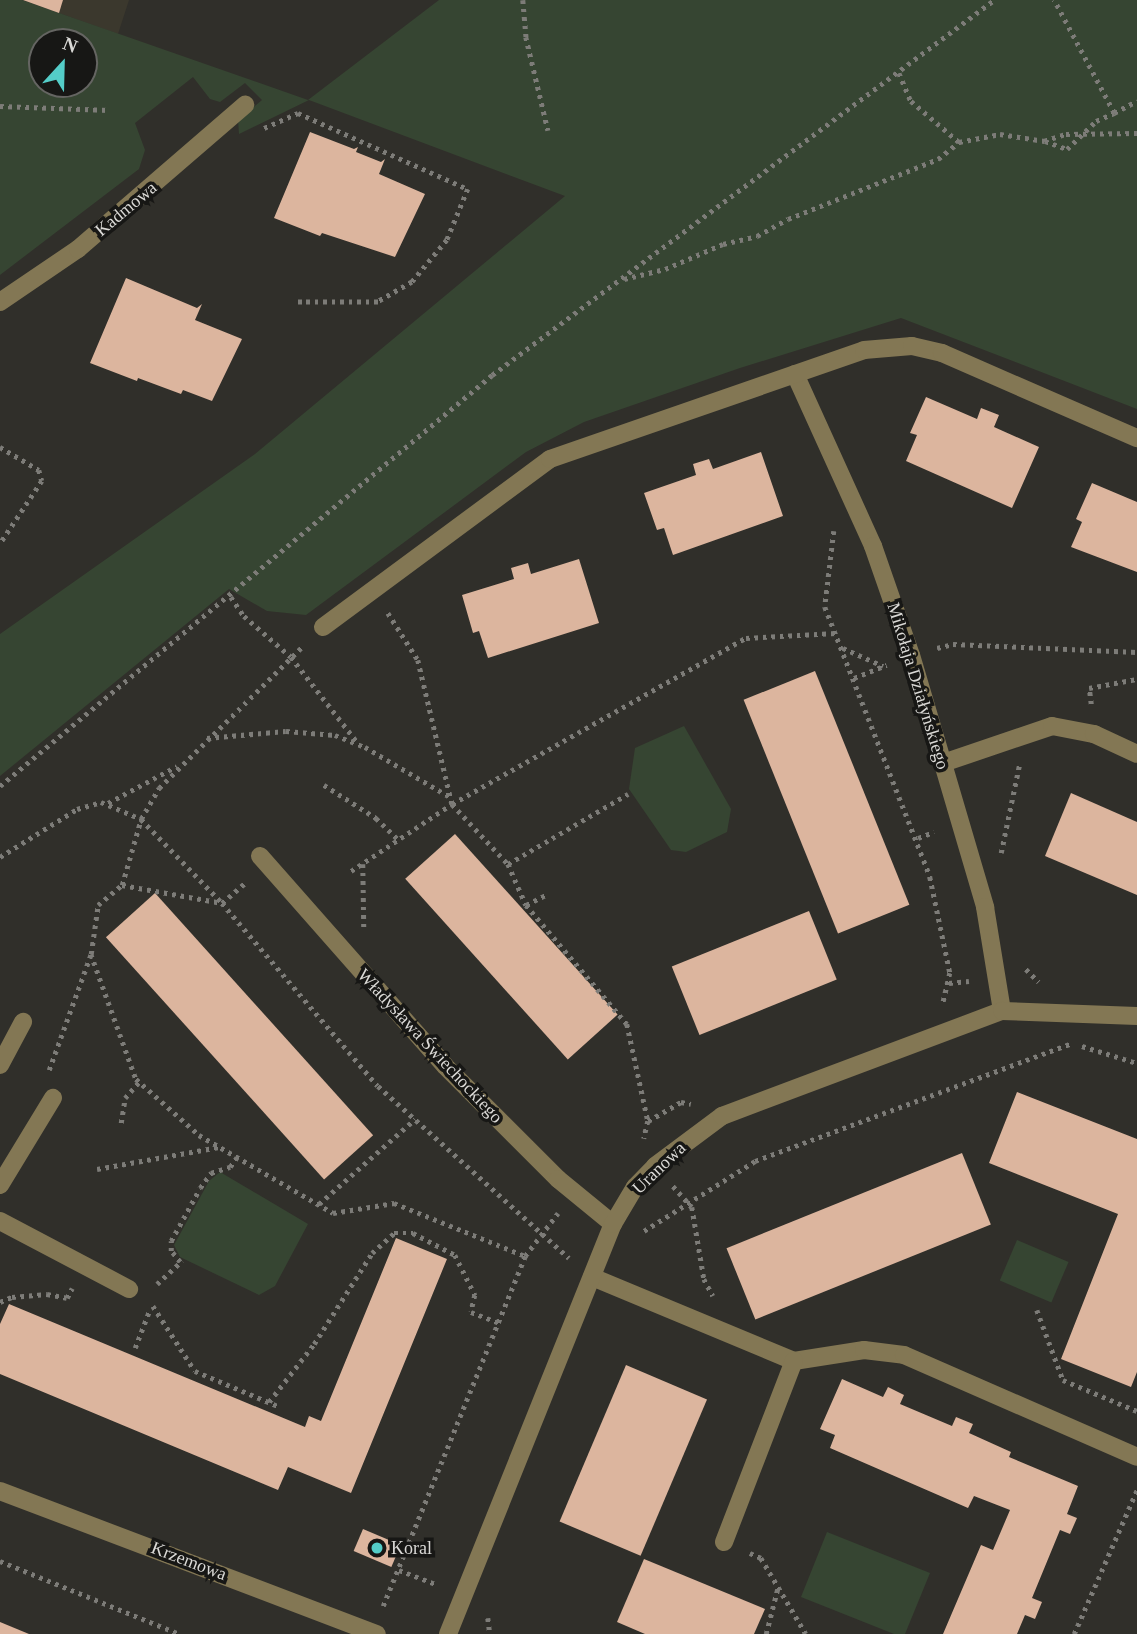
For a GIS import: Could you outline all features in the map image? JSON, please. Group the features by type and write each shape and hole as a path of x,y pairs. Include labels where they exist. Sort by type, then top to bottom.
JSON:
{"street":[{"name":"Kadmowa","path":"0,302 78,248 245,106"},
{"path":"323,627 550,459 864,350 912,346 942,352 1137,438"},
{"name":"Mikołaja Działyńskiego","path":"795,374 847,485 911,655 985,907 1002,1011"},
{"path":"943,763 1052,726 1094,734 1137,754"},
{"name":"Władysława Świechockiego","path":"260,856 445,1066 576,1193 613,1224"},
{"name":"Uranowa","path":"448,1634 613,1224 635,1187 655,1166 722,1116 1002,1011 1137,1016"},
{"path":"0,1065 23,1022"},
{"path":"0,1185 53,1098"},
{"path":"0,1222 138,1292"},
{"path":"592,1277 794,1361 864,1350 904,1355 1137,1457"},
{"path":"724,1542 794,1361"},
{"name":"Krzemowa","path":"0,1491 377,1634"}],"path":[{"path":"523,0 526,37 548,130"},
{"path":"0,786 231,597 492,375 994,0"},
{"path":"1054,0 1114,113"},
{"path":"899,73 911,101 959,142"},
{"path":"622,279 665,270 723,244 757,236 788,219 937,159 959,142 1000,134 1044,141 1067,149 1087,133 1096,121 1137,102"},
{"path":"0,106 109,110"},
{"path":"253,133 298,113 468,189 447,240 412,282 378,302 293,302"},
{"path":"1044,141 1087,133 1137,133"},
{"path":"0,447 39,470 42,481 0,544"},
{"path":"847,485 836,520 825,607 930,877 950,973 947,995 936,1011"},
{"path":"231,597 244,616 291,657 359,744"},
{"path":"50,1066 91,954 98,905 121,885 141,818 180,765 323,627"},
{"path":"351,871 452,804 746,638 836,633"},
{"path":"404,639 418,660 452,804 508,864 526,905 627,1024 648,1121 639,1149 688,1203 704,1279 730,1334"},
{"path":"911,655 953,643 1137,652"},
{"path":"841,647 883,666"},
{"path":"1094,734 1089,688 1137,679"},
{"path":"206,738 286,731 335,735 359,744 450,797"},
{"path":"1000,857 1022,755 1015,739"},
{"path":"0,858 77,810 107,803 180,765"},
{"path":"324,785 343,794 398,839"},
{"path":"508,864 628,794"},
{"path":"107,803 141,818 222,903 378,1086 539,1233 592,1277"},
{"path":"363,864 364,932 373,941"},
{"path":"121,885 222,903"},
{"path":"526,905 548,894"},
{"path":"91,954 139,1082 199,1135 334,1213 394,1203 525,1256"},
{"path":"1023,965 1048,987"},
{"path":"51,1036 59,1040"},
{"path":"637,1242 642,1232 755,1161 1070,1044 1100,1048 1137,1063"},
{"path":"121,1123 125,1098 139,1082"},
{"path":"648,1121 681,1102 697,1105"},
{"path":"318,1204 415,1119"},
{"path":"97,1169 219,1147"},
{"path":"237,1157 230,1167 211,1174 200,1188 172,1241 171,1251 181,1261 138,1292 152,1305 195,1371 278,1406"},
{"path":"382,1608 525,1256 539,1233 576,1193"},
{"path":"269,1402 314,1344 372,1253 394,1233 413,1233 456,1255 475,1295 471,1312 499,1323"},
{"path":"0,1302 12,1297 47,1294 67,1298 83,1264"},
{"path":"135,1348 152,1305"},
{"path":"1037,1310 1063,1380 1137,1411"},
{"path":"1074,1634 1137,1490"},
{"path":"724,1542 761,1558 806,1634"},
{"path":"0,1562 180,1634"},
{"path":"766,1634 778,1587"},
{"path":"489,1634 491,1607"}],"shaded area":[{"path":"22,0 129,0 118,34"}],"green space":[{"path":"0,0 22,0 308,100 439,0 1137,0 1137,409 901,318 740,368 584,422 526,452 306,615 267,611 229,589 0,776 0,634 255,454 565,196 309,100 239,134 238,120 262,100 245,83 220,102 210,99 193,77 135,123 145,150 139,169 0,275"},
{"path":"684,726 731,809 727,832 686,852 671,850 629,789 635,748"},
{"path":"220,1172 308,1224 275,1286 259,1295 180,1257 174,1245 209,1181"},
{"path":"1017,1240 1069,1262 1051,1302 1000,1281"},
{"path":"827,1532 930,1573 905,1634 894,1634 801,1597"}],"building":[{"path":"23,0 63,0 59,13"},
{"path":"310,132 354,149 358,147 356,152 381,162 385,159 379,174 425,194 395,257 322,233 320,236 274,218"},
{"path":"126,278 197,308 202,304 195,320 242,339 212,401 183,390 181,394 138,378 137,381 90,363"},
{"path":"926,397 977,419 981,408 999,415 994,427 1039,447 1012,508 906,461 917,435 910,433"},
{"path":"761,452 783,516 673,555 664,528 657,530 644,493 696,475 693,464 709,459 713,469"},
{"path":"1092,483 1137,502 1137,572 1071,547 1082,522 1076,519"},
{"path":"579,559 599,623 488,658 479,631 473,633 462,595 514,579 511,568 528,563 531,574"},
{"path":"815,671 909,905 838,933 744,700"},
{"path":"1071,793 1137,822 1137,895 1045,856"},
{"path":"455,834 618,1015 568,1059 405,879"},
{"path":"155,893 373,1135 324,1179 106,937"},
{"path":"809,911 837,980 699,1035 672,966"},
{"path":"1017,1092 1137,1139 1137,1372 1131,1387 1061,1359 1118,1214 989,1163"},
{"path":"962,1153 991,1224 755,1320 726,1248"},
{"path":"396,1238 447,1259 351,1493 288,1467 278,1490 0,1374 0,1324 9,1304 305,1427 309,1416 321,1421"},
{"path":"626,1365 707,1399 641,1556 560,1521"},
{"path":"842,1379 883,1397 888,1387 904,1395 900,1404 952,1426 956,1417 973,1424 969,1433 1011,1452 1009,1457 1078,1486 1067,1514 1077,1518 1070,1534 1060,1530 1032,1598 1042,1602 1035,1619 1025,1615 1017,1634 943,1634 981,1545 993,1550 1010,1510 974,1496 968,1508 830,1448 835,1435 820,1429"},
{"name":"Koral","path":"363,1529 401,1545 391,1567 354,1551"},
{"path":"644,1559 765,1609 754,1634 645,1634 617,1622"},
{"path":"0,1622 29,1634 0,1634"}],"place":[{"name":"Koral","path":"377,1548"}]}
